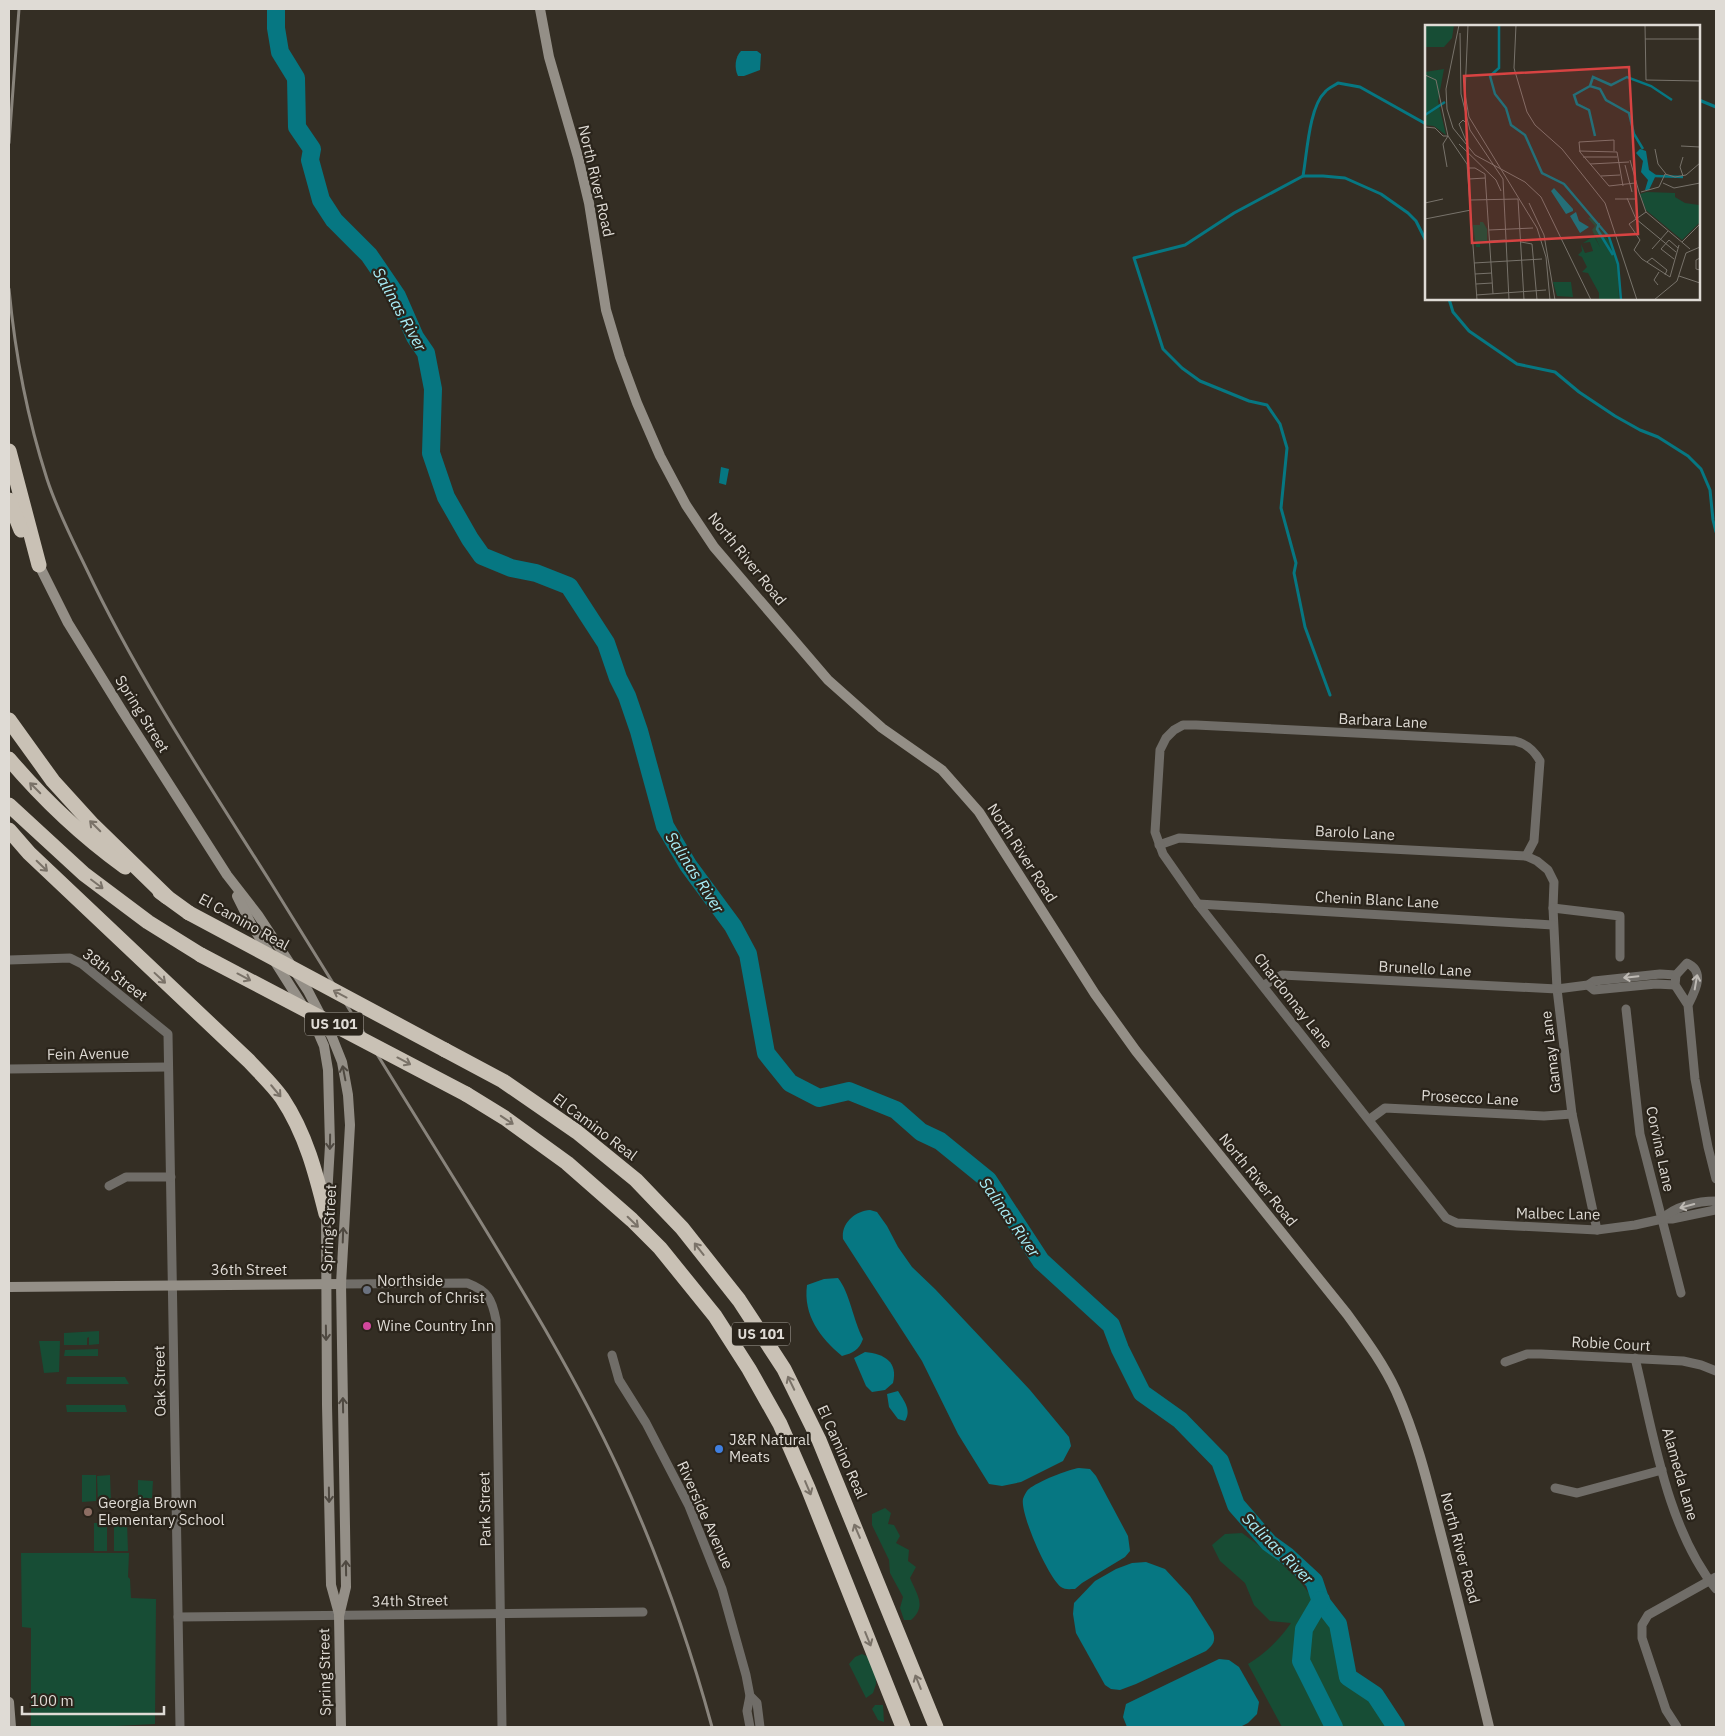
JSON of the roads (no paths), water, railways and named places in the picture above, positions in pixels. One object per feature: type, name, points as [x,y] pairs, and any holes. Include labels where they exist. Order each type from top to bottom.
[{"type":"highway","points":[[9,451],[39,565]]},
{"type":"highway","points":[[9,500],[22,534],[39,565]]},
{"type":"highway","points":[[9,720],[53,781],[86,818],[167,897]]},
{"type":"highway","name":"El Camino Real","points":[[9,760],[32,786],[80,831],[116,861],[190,913],[503,1081],[577,1132],[636,1180],[682,1228],[739,1300],[784,1369],[819,1440],[936,1727]]},
{"type":"highway","name":"US 101","points":[[9,805],[84,874],[148,922],[201,954],[466,1094],[511,1122],[567,1163],[660,1248],[715,1316],[749,1369],[780,1424],[808,1488],[904,1727]]},
{"type":"highway","points":[[9,830],[29,853],[71,894],[249,1061],[282,1097],[297,1123],[307,1147],[326,1214]]},
{"type":"main road","name":"North River Road","points":[[540,9],[549,57],[578,157],[589,203],[606,310],[637,404],[660,456],[686,505],[714,547],[828,680],[882,728],[942,770],[979,812],[1096,994],[1136,1051],[1372,1347],[1396,1390],[1421,1462],[1473,1658],[1489,1727]]},
{"type":"main road","name":"Spring Street","points":[[39,565],[68,623],[120,709],[227,875],[258,915],[308,991],[332,1037],[342,1062],[348,1095],[350,1125],[342,1284],[346,1587],[340,1616],[341,1727]]},
{"type":"main road","name":"Spring Street","points":[[227,875],[251,924],[315,1025],[324,1046],[328,1070],[330,1145],[326,1214],[326,1284],[331,1584],[340,1616]]},
{"type":"main road","name":"36th Street","points":[[9,1287],[342,1284]]},
{"type":"main road","points":[[9,1702],[11,1727]]},
{"type":"street","name":"Barbara Lane","points":[[1159,779],[1160,750],[1166,738],[1183,725],[1515,741],[1524,744],[1536,752],[1540,761],[1534,841],[1526,856]]},
{"type":"street","name":"Chardonnay Lane","points":[[1159,779],[1155,832],[1158,845],[1163,854],[1198,904],[1370,1119],[1446,1218],[1453,1222]]},
{"type":"street","name":"Barolo Lane","points":[[1158,845],[1179,838],[1526,856],[1537,861],[1548,870]]},
{"type":"street","name":"Gamay Lane","points":[[1548,870],[1554,882],[1553,924],[1557,989],[1572,1114],[1597,1230]]},
{"type":"street","name":"Chenin Blanc Lane","points":[[1198,904],[1553,924]]},
{"type":"street","points":[[1553,908],[1620,916],[1620,957]]},
{"type":"street","name":"38th Street","points":[[9,960],[70,958],[82,964],[168,1034]]},
{"type":"street","points":[[1688,1005],[1699,982],[1698,973],[1687,963],[1676,975],[1675,985],[1688,1005],[1695,1079],[1716,1179]]},
{"type":"street","name":"Brunello Lane","points":[[1264,985],[1282,975],[1557,989],[1588,985],[1594,981],[1660,974],[1676,975]]},
{"type":"street","name":"Brunello Lane","points":[[1588,985],[1594,990],[1656,984],[1675,985]]},
{"type":"street","name":"Corvina Lane","points":[[1626,1009],[1640,1134],[1681,1293]]},
{"type":"street","name":"Oak Street","points":[[168,1034],[180,1727]]},
{"type":"street","name":"Fein Avenue","points":[[9,1069],[168,1066]]},
{"type":"street","name":"Prosecco Lane","points":[[1370,1119],[1386,1108],[1544,1116],[1572,1114]]},
{"type":"street","points":[[109,1186],[126,1177],[171,1177]]},
{"type":"street","name":"Malbec Lane","points":[[1662,1218],[1670,1210],[1706,1201],[1716,1201]]},
{"type":"street","name":"Malbec Lane","points":[[1453,1222],[1597,1230],[1635,1225],[1662,1218],[1672,1219],[1715,1210],[1716,1208]]},
{"type":"street","name":"36th Street","points":[[342,1284],[455,1282],[478,1287],[486,1293]]},
{"type":"street","name":"Park Street","points":[[486,1293],[493,1307],[496,1320],[502,1727]]},
{"type":"street","name":"Robie Court","points":[[1505,1362],[1527,1354],[1635,1358],[1683,1361],[1716,1371]]},
{"type":"street","name":"Riverside Avenue","points":[[612,1355],[619,1380],[646,1423],[693,1515],[722,1589],[746,1675],[750,1696],[747,1710],[750,1727]]},
{"type":"street","name":"Alameda Lane","points":[[1635,1358],[1662,1470],[1680,1527],[1713,1579],[1716,1589]]},
{"type":"street","points":[[1555,1488],[1577,1493],[1662,1470]]},
{"type":"street","points":[[1677,1727],[1666,1710],[1654,1676],[1642,1638],[1642,1625],[1648,1615],[1713,1579]]},
{"type":"street","name":"34th Street","points":[[178,1617],[643,1612]]},
{"type":"street","name":"Riverside Avenue","points":[[750,1696],[757,1703],[760,1727]]},
{"type":"water","points":[[741,51],[757,51],[761,54],[760,70],[744,76],[738,76],[736,63],[737,56]]},
{"type":"water","points":[[721,467],[729,469],[726,485],[719,483]]},
{"type":"water","points":[[870,1210],[877,1212],[912,1267],[1030,1390],[1069,1437],[1071,1446],[1063,1461],[1021,1482],[1002,1486],[989,1484],[958,1434],[922,1361],[843,1239],[844,1228],[850,1219],[854,1215]]},
{"type":"water","points":[[838,1278],[846,1291],[863,1339],[860,1346],[849,1354],[842,1356],[820,1334],[811,1316],[806,1296],[807,1285],[824,1279]]},
{"type":"water","points":[[865,1352],[884,1357],[892,1364],[894,1370],[893,1383],[885,1390],[872,1392],[866,1386],[854,1358]]},
{"type":"water","points":[[898,1391],[905,1402],[908,1413],[905,1421],[898,1419],[889,1407],[887,1394]]},
{"type":"water","points":[[1079,1468],[1090,1469],[1096,1476],[1128,1536],[1130,1551],[1125,1557],[1075,1589],[1066,1589],[1061,1587],[1056,1581],[1042,1559],[1030,1531],[1023,1507],[1023,1499],[1028,1490],[1039,1483],[1061,1473]]},
{"type":"water","points":[[1146,1562],[1165,1569],[1190,1596],[1213,1632],[1214,1640],[1206,1651],[1136,1684],[1120,1690],[1111,1689],[1105,1685],[1076,1633],[1073,1614],[1074,1603],[1095,1581],[1116,1569],[1132,1563]]},
{"type":"water","points":[[1219,1659],[1229,1660],[1239,1667],[1259,1702],[1257,1714],[1248,1723],[1240,1727],[1127,1727],[1123,1717],[1126,1704]]},
{"type":"waterway","name":"Salinas River","points":[[276,9],[276,28],[280,52],[296,78],[297,127],[312,149],[310,160],[321,200],[334,220],[369,255],[397,296],[415,337],[426,353],[433,389],[431,453],[446,497],[482,556],[511,568],[536,573],[569,586],[606,643],[639,731],[665,826],[688,865],[733,926],[748,954],[766,1053],[790,1083],[819,1098],[849,1091],[896,1110],[921,1132],[940,1141],[988,1180],[1041,1261],[1111,1325],[1120,1349],[1142,1393],[1180,1420],[1220,1461],[1236,1505],[1269,1543],[1287,1556],[1314,1581],[1321,1602],[1338,1624],[1348,1677],[1375,1695],[1396,1727]]},
{"type":"waterway","points":[[1303,176],[1315,108],[1326,91],[1338,83],[1360,87],[1425,123]]},
{"type":"waterway","points":[[1700,100],[1716,107]]},
{"type":"waterway","points":[[1330,695],[1305,627],[1294,573],[1296,563],[1281,508],[1287,448],[1280,424],[1267,405],[1249,401],[1200,381],[1182,368],[1163,349],[1134,258],[1185,245],[1234,213],[1303,176],[1345,178],[1381,194],[1416,221],[1425,239]]},
{"type":"waterway","points":[[1449,300],[1453,312],[1469,331],[1517,364],[1555,372],[1579,392],[1615,416],[1640,430],[1658,437],[1688,456],[1701,469],[1710,490],[1716,532]]},
{"type":"waterway","name":"Salinas River","points":[[1321,1600],[1304,1629],[1301,1661],[1334,1727]]},
{"type":"railway","points":[[9,143],[19,9]]},
{"type":"railway","points":[[9,289],[23,385],[40,456],[55,502],[106,609],[150,689],[484,1227],[545,1329],[583,1398],[618,1468],[659,1564],[693,1661],[712,1727]]},
{"type":"place","name":"Northside Church of Christ","points":[[367,1290]]},
{"type":"place","name":"Wine Country Inn","points":[[367,1326]]},
{"type":"place","name":"J&R Natural Meats","points":[[719,1449]]},
{"type":"place","name":"Georgia Brown Elementary School","points":[[88,1512]]}]
